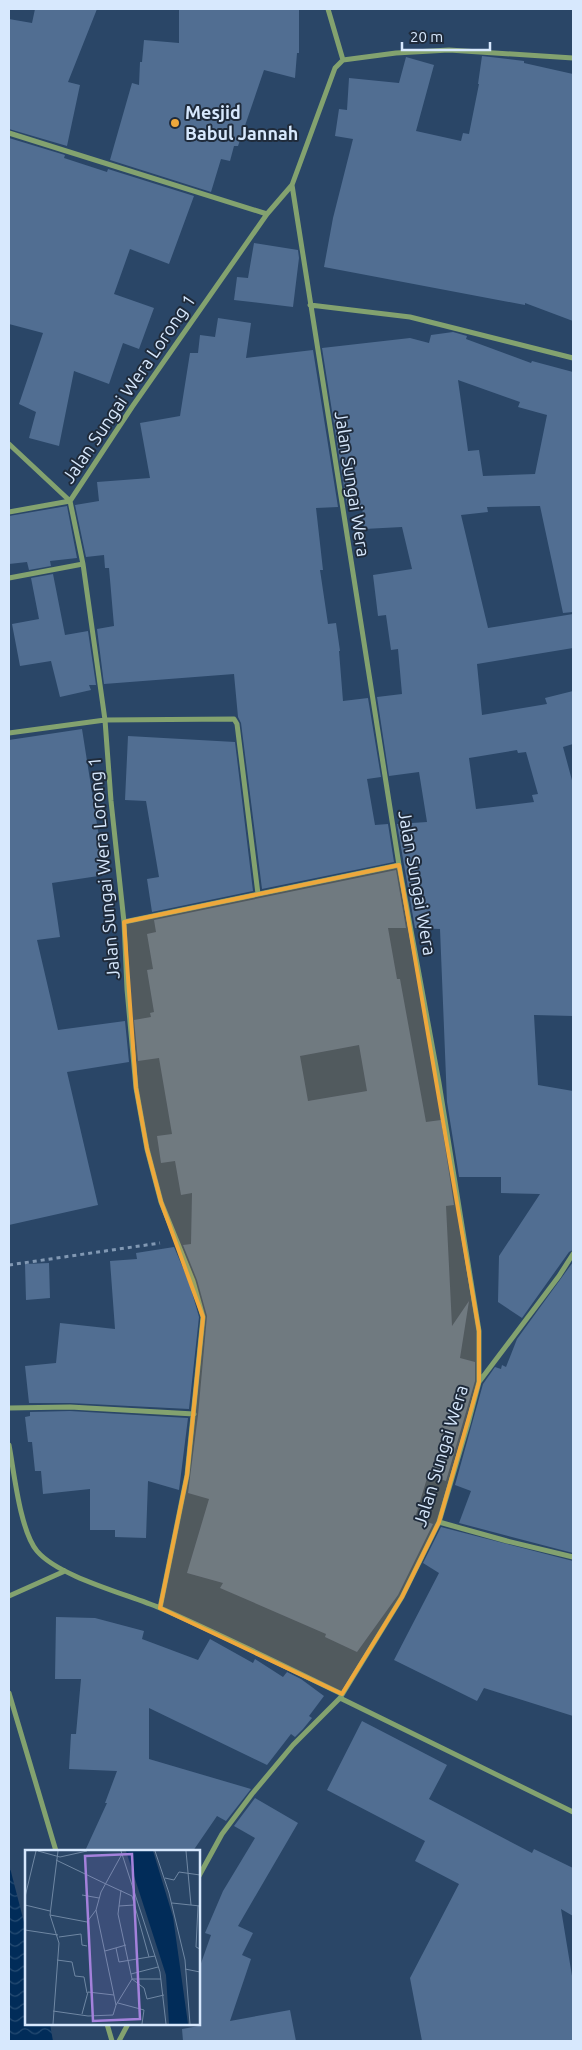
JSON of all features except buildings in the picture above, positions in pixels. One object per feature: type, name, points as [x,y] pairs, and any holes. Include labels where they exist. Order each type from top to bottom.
[{"type":"street","points":[[328,9],[343,60],[396,53],[449,50],[573,58]]},
{"type":"street","name":"Jalan Sungai Wera","points":[[200,1874],[222,1834],[252,1794],[293,1746],[341,1696],[402,1597],[439,1522],[479,1382],[479,1332],[437,1074],[399,865],[292,185],[335,68],[343,60]]},
{"type":"street","points":[[9,133],[267,214]]},
{"type":"street","name":"Jalan Sungai Wera Lorong 1","points":[[160,1608],[187,1475],[203,1316],[193,1281],[176,1241],[156,1184],[147,1149],[136,1088],[127,989],[124,922],[111,801],[105,720],[83,564],[70,501],[132,408],[267,214],[292,185]]},
{"type":"street","points":[[310,305],[410,317],[573,358]]},
{"type":"street","points":[[9,444],[70,501]]},
{"type":"street","points":[[9,512],[70,501]]},
{"type":"street","points":[[9,578],[83,564]]},
{"type":"street","points":[[9,733],[105,720],[234,719],[237,724],[258,894]]},
{"type":"street","points":[[124,922],[399,865]]},
{"type":"street","points":[[479,1382],[559,1276],[573,1254]]},
{"type":"street","points":[[9,1408],[70,1407],[194,1414]]},
{"type":"street","points":[[9,1445],[24,1523],[35,1549],[42,1556],[65,1571],[160,1608],[573,1812]]},
{"type":"street","points":[[439,1522],[573,1557]]},
{"type":"street","points":[[9,1596],[65,1571]]},
{"type":"street","points":[[9,1693],[56,1850]]},
{"type":"street","points":[[107,2025],[112,2041]]},
{"type":"street","points":[[119,2041],[127,2025]]},
{"type":"path","points":[[9,1265],[176,1241]]},
{"type":"highlighted area","points":[[399,865],[479,1331],[479,1382],[439,1522],[402,1597],[342,1694],[160,1608],[187,1475],[203,1317],[161,1202],[147,1149],[136,1088],[124,922]]},
{"type":"water","points":[[9,1864],[25,1926],[25,2025],[50,2025],[53,2041],[9,2041]]},
{"type":"place","name":"Mesjid Babul Jannah","points":[[175,123]]}]
